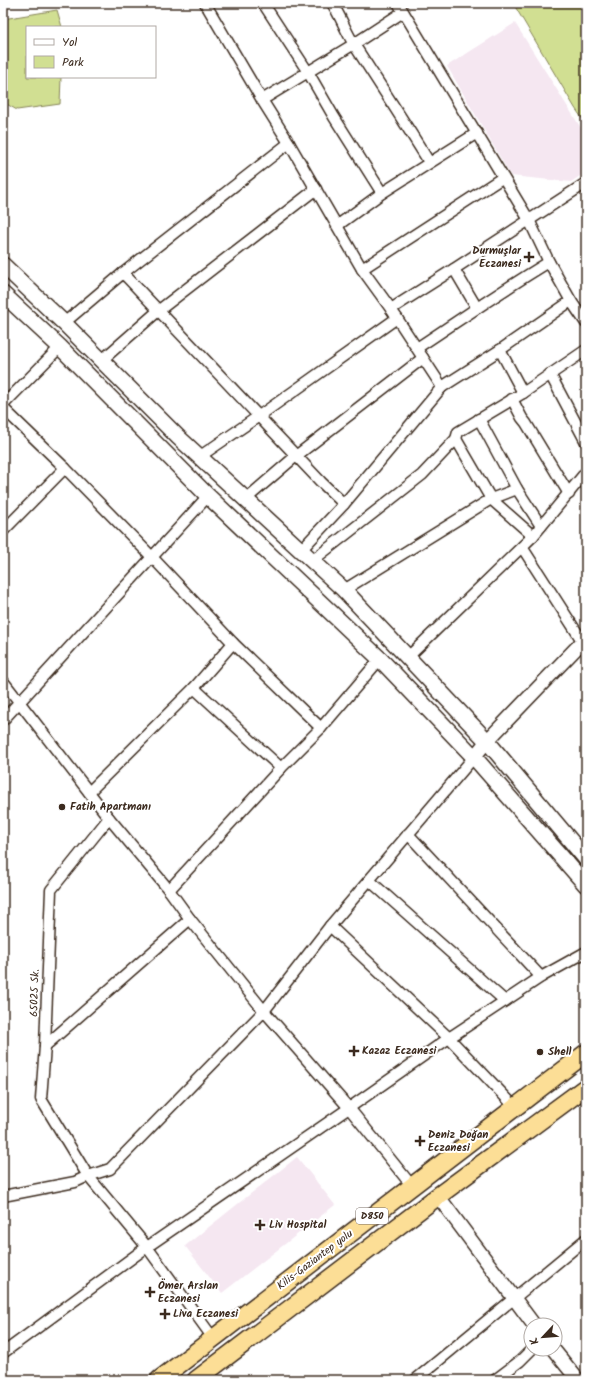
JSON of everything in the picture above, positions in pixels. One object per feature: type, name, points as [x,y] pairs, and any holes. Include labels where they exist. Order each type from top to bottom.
[{"type":"highway","name":"Kilis-Gaziantep yolu","points":[[159,1380],[586,1053]]},
{"type":"highway","name":"D850","points":[[206,1377],[438,1196],[586,1086]]},
{"type":"main road","points":[[3,265],[64,323],[199,457],[344,590],[487,741],[586,859]]},
{"type":"main road","points":[[3,294],[60,346],[208,496],[380,659],[474,757],[586,885]]},
{"type":"street","points":[[206,3],[362,269],[391,309],[442,387]]},
{"type":"street","points":[[262,3],[308,72],[334,117],[382,193]]},
{"type":"street","points":[[332,3],[339,12],[354,44],[429,162]]},
{"type":"street","points":[[398,3],[477,133],[502,178],[529,220],[549,262],[571,301],[586,323]]},
{"type":"street","points":[[262,100],[404,12]]},
{"type":"street","points":[[338,226],[382,193],[477,133]]},
{"type":"street","points":[[64,323],[123,273],[289,143]]},
{"type":"street","points":[[362,269],[502,178]]},
{"type":"street","points":[[391,309],[454,270],[586,183]]},
{"type":"street","points":[[100,360],[158,311],[316,189]]},
{"type":"street","points":[[417,348],[514,283],[549,262]]},
{"type":"street","points":[[454,270],[477,308]]},
{"type":"street","points":[[123,273],[296,456],[344,504]]},
{"type":"street","points":[[301,550],[344,504],[442,387],[500,350],[571,301]]},
{"type":"street","points":[[199,457],[397,318]]},
{"type":"street","points":[[3,405],[60,346]]},
{"type":"street","points":[[500,350],[523,393]]},
{"type":"street","points":[[312,561],[422,475],[456,439],[458,432],[523,393],[586,350]]},
{"type":"street","points":[[246,499],[296,456],[423,358]]},
{"type":"street","points":[[550,374],[586,442]]},
{"type":"street","points":[[512,399],[522,418],[569,494]]},
{"type":"street","points":[[3,408],[65,468],[233,643],[321,728]]},
{"type":"street","points":[[479,419],[517,489],[541,526]]},
{"type":"street","points":[[456,439],[491,499],[533,536]]},
{"type":"street","points":[[3,532],[65,468]]},
{"type":"street","points":[[408,657],[533,536],[586,472]]},
{"type":"street","points":[[344,590],[491,499],[517,489]]},
{"type":"street","points":[[3,720],[208,496]]},
{"type":"street","points":[[3,1196],[75,1182],[110,1169],[264,1011],[330,926],[487,741],[584,640],[522,546]]},
{"type":"street","points":[[89,792],[194,688],[233,643]]},
{"type":"street","points":[[169,890],[281,768],[321,728],[380,659]]},
{"type":"street","points":[[3,681],[20,701],[109,818],[169,890],[190,919],[264,1011],[349,1108],[412,1186]]},
{"type":"street","points":[[194,688],[281,768]]},
{"type":"street","name":"65025 Sk.","points":[[109,818],[50,890],[45,1046],[41,1099],[88,1176],[147,1246],[213,1338]]},
{"type":"street","points":[[408,834],[541,977]]},
{"type":"street","points":[[369,880],[505,1001]]},
{"type":"street","points":[[45,1046],[190,919]]},
{"type":"street","points":[[330,926],[449,1038],[515,1108]]},
{"type":"street","points":[[3,1353],[147,1246],[449,1038],[541,977],[586,952]]},
{"type":"street","points":[[438,1196],[528,1317]]},
{"type":"street","points":[[415,1380],[586,1239]]},
{"type":"street","points":[[495,1380],[523,1357]]},
{"type":"street","points":[[559,1357],[578,1380]]},
{"type":"shaded area","points":[[515,23],[586,136],[586,172],[571,182],[511,176],[447,66]]},
{"type":"shaded area","name":"Liv Hospital","points":[[297,1157],[335,1205],[222,1293],[185,1246]]},
{"type":"green space","points":[[513,3],[586,3],[586,124],[575,108]]},
{"type":"green space","points":[[57,10],[62,26],[26,26],[26,78],[61,78],[60,104],[17,110],[3,102],[3,19]]},
{"type":"place","name":"Durmuşlar Eczanesi","points":[[529,257]]},
{"type":"place","name":"Fatih Apartmanı","points":[[62,807]]},
{"type":"place","name":"Kazaz Eczanesi","points":[[354,1051]]},
{"type":"place","name":"Shell","points":[[540,1052]]},
{"type":"place","name":"Deniz Doğan Eczanesi","points":[[420,1141]]},
{"type":"place","name":"Liv Hospital","points":[[260,1225]]},
{"type":"place","name":"Ömer Arslan Eczanesi","points":[[150,1292]]},
{"type":"place","name":"Liva Eczanesi","points":[[165,1314]]}]
